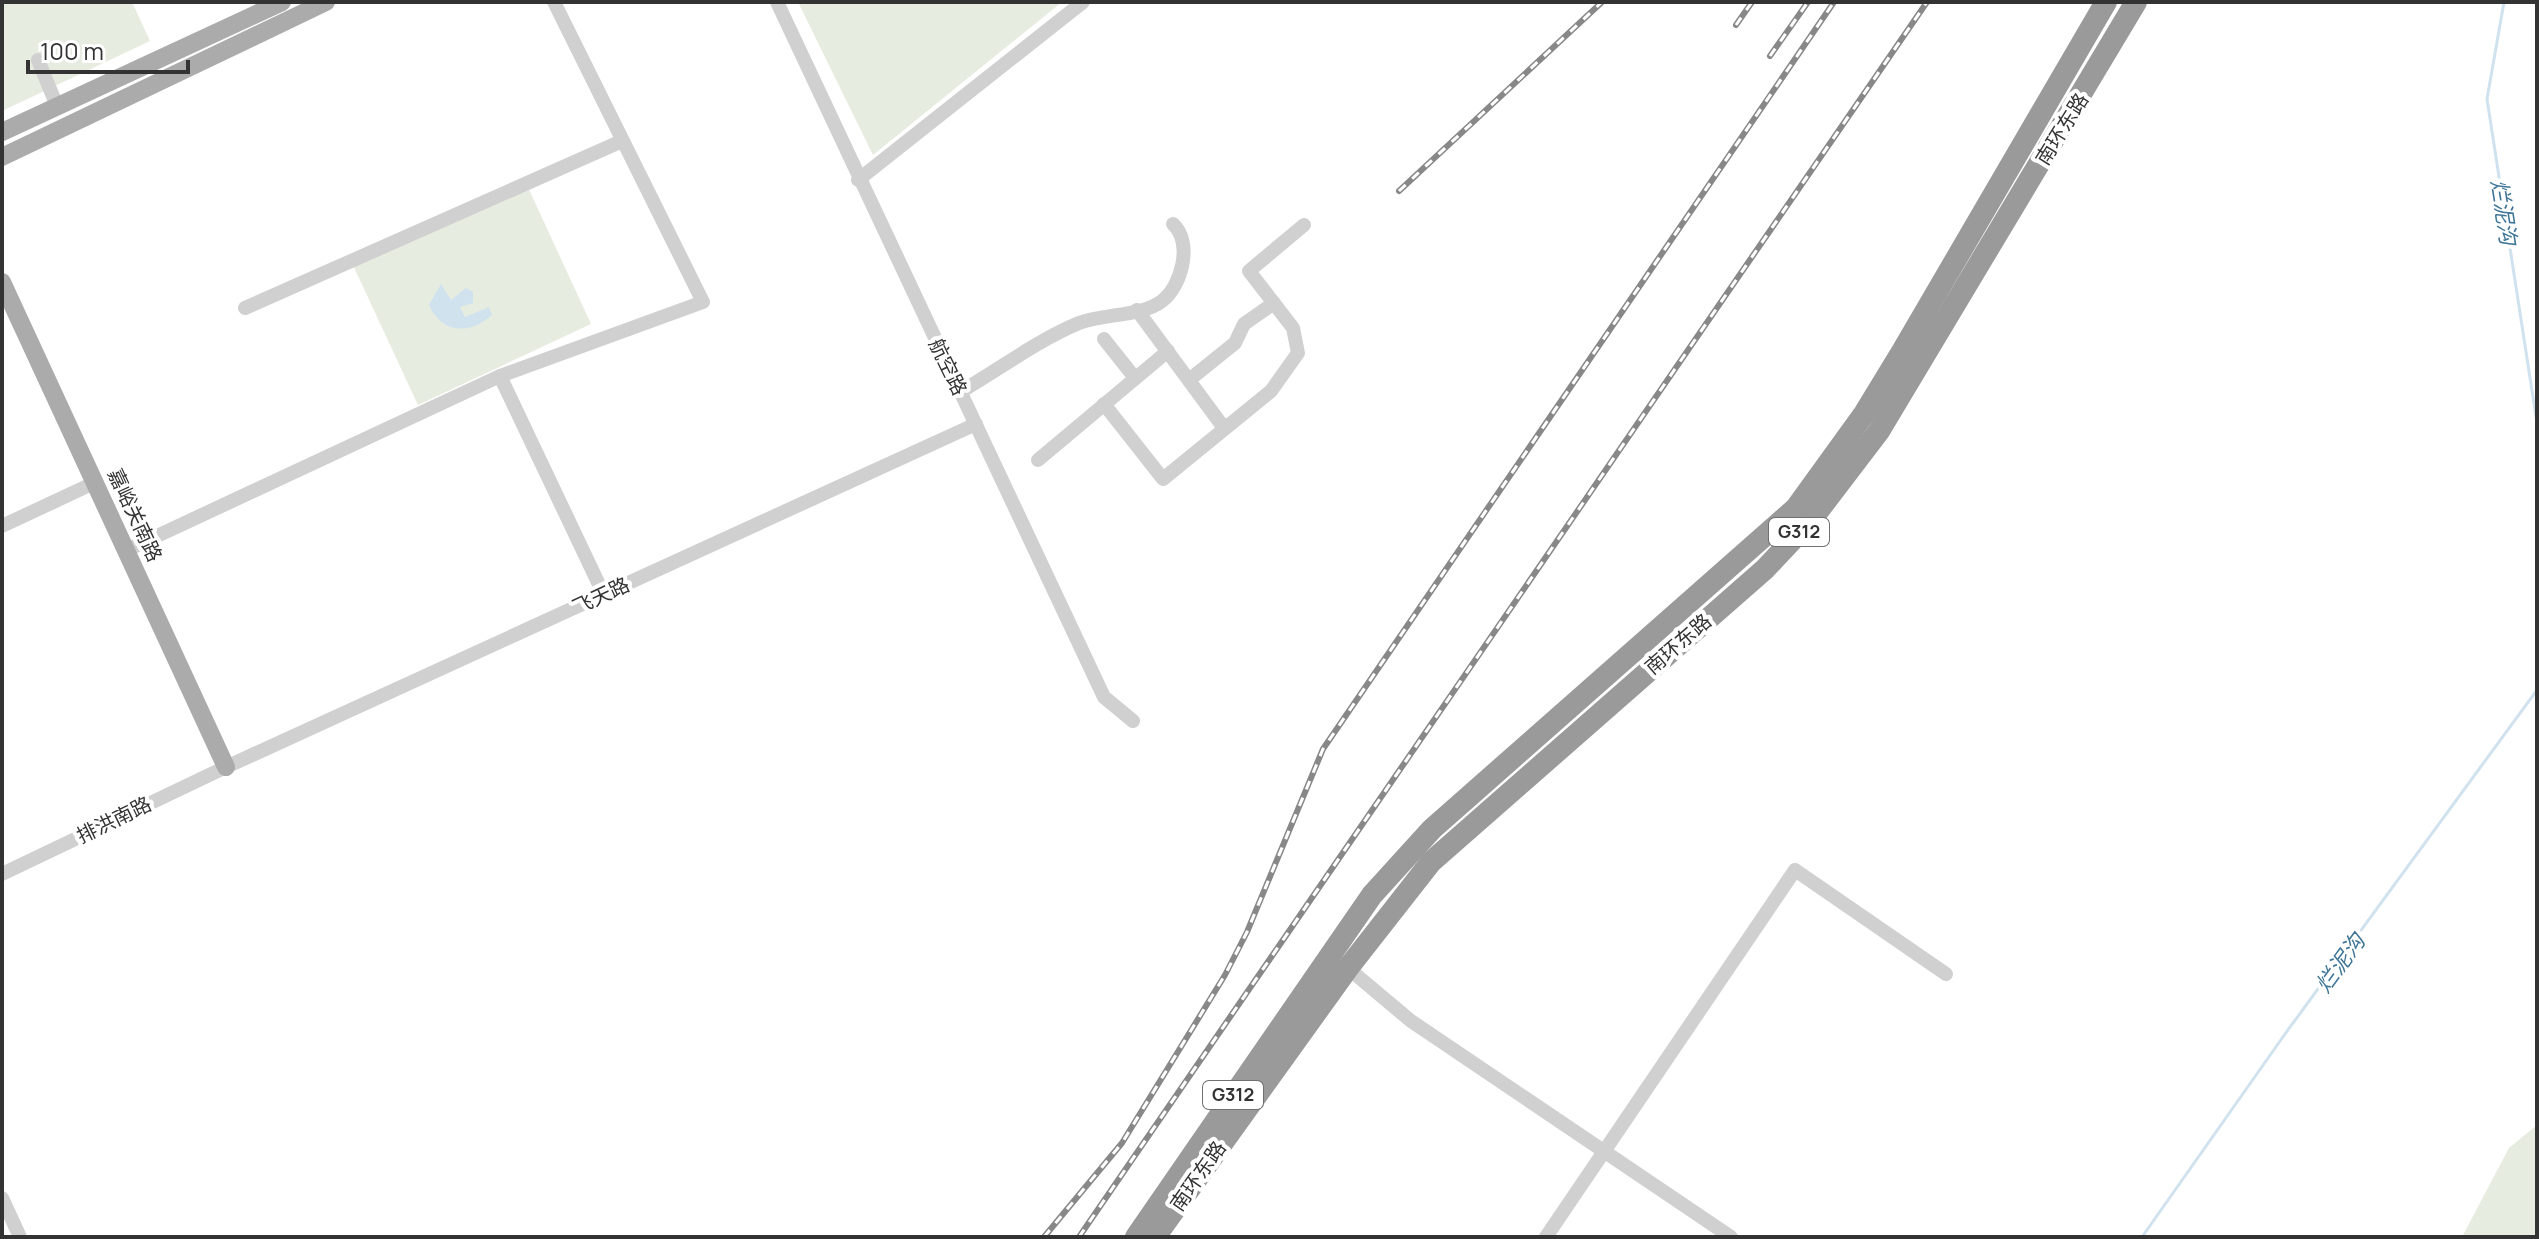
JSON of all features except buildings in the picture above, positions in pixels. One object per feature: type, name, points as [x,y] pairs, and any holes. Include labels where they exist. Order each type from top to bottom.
[{"type":"highway","name":"南环东路","points":[[1155,1237],[1339,960],[1372,895],[1432,829],[1796,508],[1864,414],[2106,2]]},
{"type":"highway","name":"南环东路","points":[[1136,1237],[1339,960],[1431,862],[1765,569],[1812,519],[1879,431],[2136,2]]},
{"type":"highway","points":[[2065,74],[2088,86]]},
{"type":"main road","points":[[2,132],[282,2]]},
{"type":"main road","points":[[2,157],[326,2]]},
{"type":"main road","name":"嘉峪关南路","points":[[2,282],[226,767]]},
{"type":"street","points":[[127,550],[500,376],[583,344],[633,331],[703,302],[554,2]]},
{"type":"street","name":"航空路","points":[[777,2],[858,180],[1104,697],[1133,721]]},
{"type":"street","points":[[858,180],[1083,2]]},
{"type":"street","points":[[38,60],[57,106]]},
{"type":"street","points":[[245,308],[622,141]]},
{"type":"street","points":[[960,392],[1077,324],[1160,303],[1178,281],[1183,240],[1173,224]]},
{"type":"street","points":[[1104,404],[1163,479],[1271,391],[1298,353],[1293,328],[1249,271],[1304,225]]},
{"type":"street","points":[[1189,380],[1235,343],[1244,324],[1274,303]]},
{"type":"street","points":[[1137,310],[1224,428]]},
{"type":"street","points":[[1104,339],[1135,378]]},
{"type":"street","points":[[1038,460],[1168,351]]},
{"type":"street","points":[[500,376],[604,595]]},
{"type":"street","name":"飞天路","points":[[226,767],[976,424]]},
{"type":"street","points":[[2,526],[96,482]]},
{"type":"street","name":"排洪南路","points":[[2,874],[226,767]]},
{"type":"street","points":[[1546,1237],[1795,870],[1946,974]]},
{"type":"street","points":[[1339,960],[1411,1021],[1731,1237]]},
{"type":"street","points":[[2,1198],[20,1237]]},
{"type":"shaded area","points":[[2,2],[132,2],[150,41],[2,111]]},
{"type":"shaded area","points":[[798,2],[1062,2],[873,155]]},
{"type":"shaded area","points":[[526,183],[591,324],[418,405],[352,263]]},
{"type":"shaded area","points":[[2537,1125],[2537,1237],[2462,1237],[2509,1148]]},
{"type":"water","points":[[441,284],[451,300],[466,288],[473,292],[473,303],[460,307],[465,317],[489,307],[492,315],[483,322],[465,328],[441,322],[429,305]]},
{"type":"waterway","name":"烂泥沟","points":[[2504,2],[2487,99],[2537,423]]},
{"type":"waterway","name":"烂泥沟","points":[[2142,1237],[2285,1034],[2537,690]]},
{"type":"railway","points":[[1399,191],[1602,2]]},
{"type":"railway","points":[[1736,25],[1752,2]]},
{"type":"railway","points":[[1770,56],[1808,2]]},
{"type":"railway","points":[[1044,1237],[1122,1143],[1225,975],[1247,932],[1323,749],[1834,2]]},
{"type":"railway","points":[[1079,1237],[1927,2]]}]
